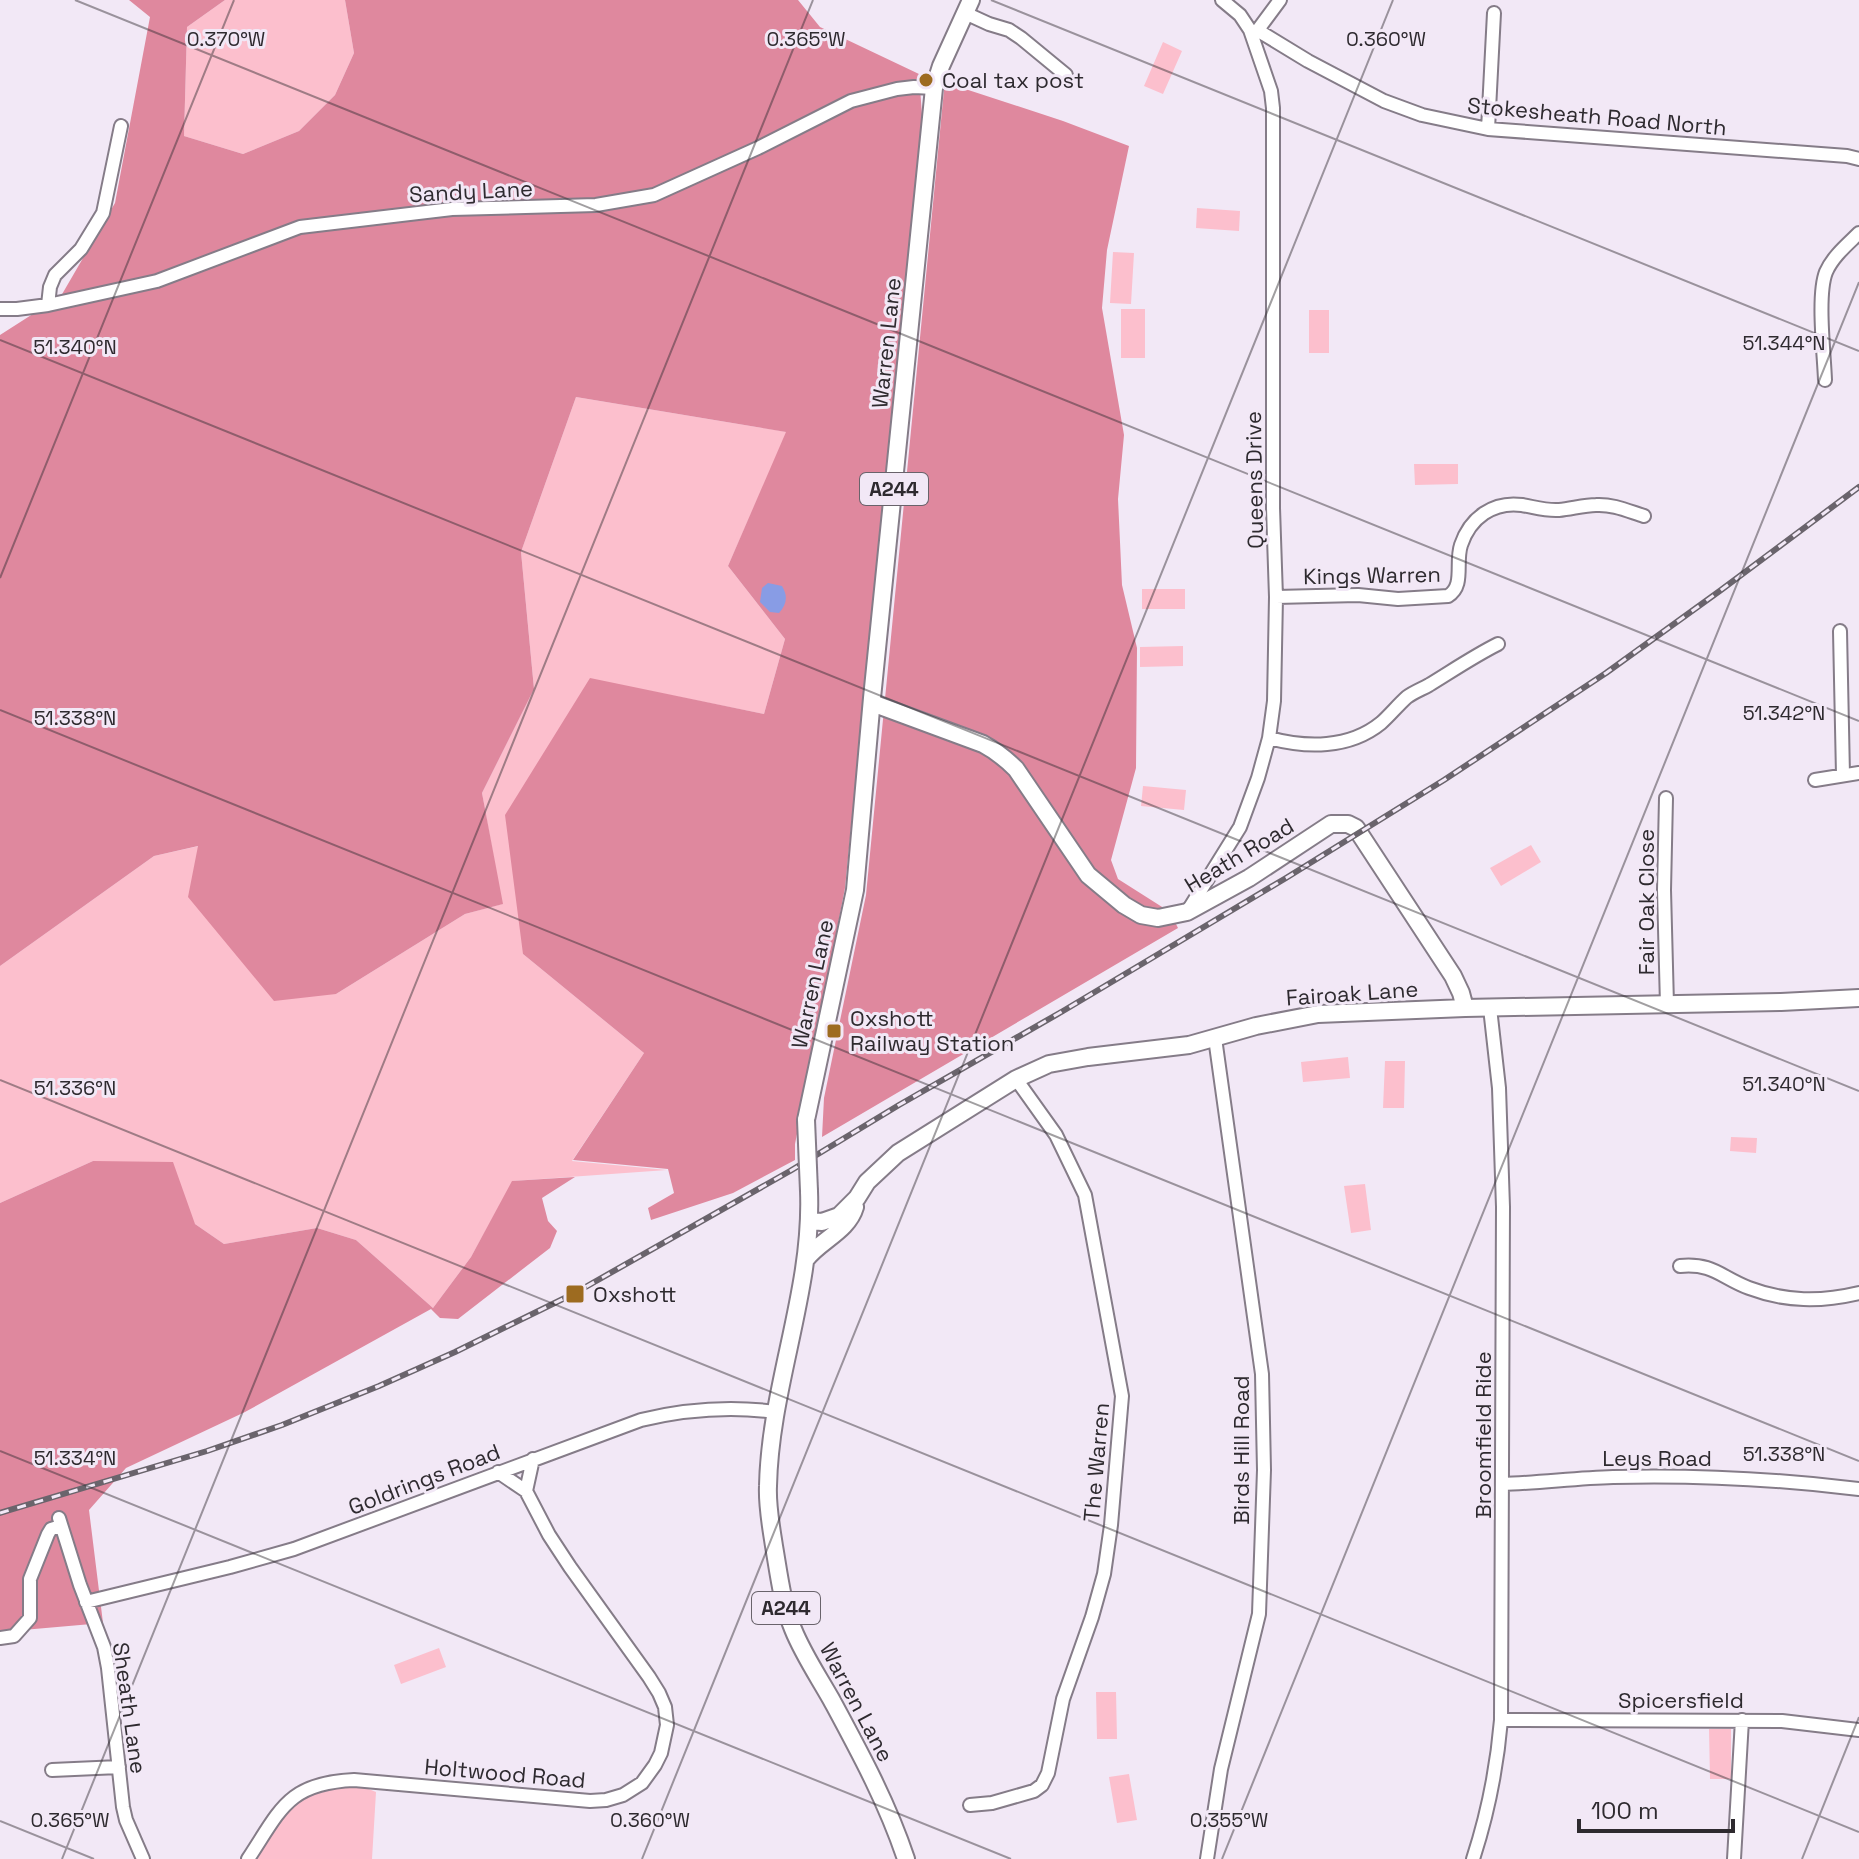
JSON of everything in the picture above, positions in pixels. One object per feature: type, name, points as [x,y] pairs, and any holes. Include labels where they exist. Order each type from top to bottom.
[{"type":"main road","name":"A244","points":[[934,88],[968,7]]},
{"type":"main road","name":"Warren Lane","points":[[906,1859],[875,1781],[794,1633],[783,1596],[769,1515],[768,1487],[776,1412],[806,1259],[810,1221],[806,1120],[855,890],[934,88]]},
{"type":"main road","name":"Heath Road","points":[[872,703],[995,750],[1016,769],[1088,875],[1141,915],[1158,918],[1187,912],[1249,878],[1331,824],[1348,824],[1356,828],[1453,976],[1465,1008]]},
{"type":"main road","name":"Fairoak Lane","points":[[810,1221],[830,1221],[839,1216],[857,1198],[867,1182],[898,1153],[1016,1079],[1049,1064],[1189,1045],[1289,1018],[1318,1014],[1859,998]]},
{"type":"main road","points":[[806,1259],[848,1222],[857,1198]]},
{"type":"street","name":"Stokesheath Road North","points":[[1222,0],[1254,30],[1384,101],[1422,115],[1488,129],[1859,159]]},
{"type":"street","points":[[1254,30],[1280,0]]},
{"type":"street","points":[[968,7],[989,24],[1009,30],[1021,38],[1066,75]]},
{"type":"street","points":[[1488,129],[1494,13]]},
{"type":"street","name":"Queens Drive","points":[[1187,912],[1240,827],[1269,738],[1274,701],[1273,108],[1254,30]]},
{"type":"street","name":"Sandy Lane","points":[[0,309],[48,305],[157,281],[300,227],[452,209],[596,205],[654,195],[851,101],[897,89],[934,88]]},
{"type":"street","points":[[48,305],[55,275],[81,249],[103,213],[121,126]]},
{"type":"street","points":[[1825,380],[1822,290],[1826,272],[1833,260],[1859,233]]},
{"type":"street","name":"Kings Warren","points":[[1276,597],[1358,595],[1398,599],[1448,596],[1458,585],[1457,560],[1468,529],[1478,516],[1506,504],[1559,510],[1613,506],[1644,516]]},
{"type":"street","points":[[1840,631],[1843,775]]},
{"type":"street","points":[[1269,738],[1302,746],[1330,744],[1354,737],[1379,725],[1409,695],[1498,644]]},
{"type":"street","points":[[1815,780],[1859,773]]},
{"type":"street","name":"Fair Oak Close","points":[[1666,798],[1664,890],[1667,1005]]},
{"type":"street","name":"Broomfield Ride","points":[[1473,1859],[1491,1794],[1501,1720],[1503,1207],[1499,1088],[1490,1008]]},
{"type":"street","name":"Birds Hill Road","points":[[1207,1859],[1221,1769],[1259,1614],[1264,1470],[1262,1374],[1215,1038]]},
{"type":"street","name":"The Warren","points":[[970,1805],[992,1803],[1034,1791],[1042,1785],[1048,1773],[1063,1699],[1104,1574],[1122,1396],[1085,1195],[1056,1135],[1016,1079]]},
{"type":"street","points":[[1680,1266],[1703,1265],[1747,1287],[1788,1299],[1835,1299],[1859,1293]]},
{"type":"street","name":"Goldrings Road","points":[[86,1602],[294,1549],[641,1420],[708,1408],[776,1412]]},
{"type":"street","points":[[526,1491],[533,1459]]},
{"type":"street","name":"Holtwood Road","points":[[248,1859],[289,1801],[304,1791],[338,1781],[590,1801],[623,1795],[642,1783],[655,1765],[667,1725],[665,1707],[659,1693],[563,1556],[526,1491],[498,1472]]},
{"type":"street","name":"Leys Road","points":[[1502,1484],[1611,1477],[1688,1477],[1769,1480],[1859,1489]]},
{"type":"street","name":"Sheath Lane","points":[[0,1638],[14,1636],[30,1618],[30,1579],[48,1534],[60,1522],[104,1647],[126,1820],[143,1859]]},
{"type":"street","name":"Spicersfield","points":[[1501,1720],[1782,1721],[1859,1730]]},
{"type":"street","points":[[1734,1859],[1742,1720]]},
{"type":"street","points":[[52,1770],[119,1767]]},
{"type":"shaded area","points":[[129,0],[225,0],[187,27],[184,136],[243,154],[299,131],[335,95],[354,53],[345,0],[798,0],[820,27],[919,74],[922,115],[845,888],[795,1144],[795,1160],[733,1193],[651,1220],[648,1208],[674,1193],[668,1169],[573,1160],[644,1053],[523,954],[505,815],[590,678],[764,714],[785,639],[728,566],[786,432],[576,397],[521,552],[534,689],[482,793],[503,904],[465,914],[336,994],[274,1001],[188,897],[198,846],[154,856],[0,966],[0,335],[61,296],[115,203],[150,17]]},
{"type":"shaded area","points":[[225,0],[345,0],[354,53],[335,95],[299,131],[243,154],[184,136],[187,27]]},
{"type":"shaded area","points":[[1163,42],[1182,51],[1163,94],[1144,86]]},
{"type":"shaded area","points":[[953,85],[1129,146],[1107,250],[1102,308],[1124,435],[1118,499],[1122,585],[1137,648],[1136,768],[1111,860],[1118,879],[1170,912],[1178,928],[822,1137],[824,1098],[866,895],[944,90]]},
{"type":"shaded area","points":[[1197,208],[1240,211],[1239,231],[1196,228]]},
{"type":"shaded area","points":[[1113,252],[1134,253],[1131,304],[1110,303]]},
{"type":"shaded area","points":[[1121,309],[1145,309],[1145,358],[1121,358]]},
{"type":"shaded area","points":[[1309,310],[1329,310],[1329,353],[1309,353]]},
{"type":"shaded area","points":[[576,397],[787,432],[728,566],[785,639],[764,714],[590,679],[523,954],[644,1053],[572,1161],[667,1170],[513,1181],[471,1257],[433,1308],[356,1240],[317,1228],[224,1244],[93,1161],[0,1203],[0,966],[154,856],[199,846],[336,994],[465,914],[502,904],[482,793],[534,689],[521,552]]},
{"type":"shaded area","points":[[1414,464],[1458,464],[1458,484],[1415,485]]},
{"type":"shaded area","points":[[1142,589],[1185,589],[1185,609],[1142,609]]},
{"type":"shaded area","points":[[1183,646],[1183,666],[1140,667],[1140,647]]},
{"type":"shaded area","points":[[1143,786],[1186,790],[1184,810],[1141,806]]},
{"type":"shaded area","points":[[1531,845],[1541,862],[1501,886],[1490,868]]},
{"type":"shaded area","points":[[1348,1057],[1350,1078],[1303,1082],[1301,1062]]},
{"type":"shaded area","points":[[1385,1061],[1405,1061],[1404,1108],[1383,1108]]},
{"type":"shaded area","points":[[1731,1137],[1757,1138],[1756,1153],[1730,1151]]},
{"type":"shaded area","points":[[93,1161],[173,1162],[195,1224],[224,1244],[317,1228],[356,1240],[433,1308],[471,1257],[512,1181],[575,1177],[542,1198],[548,1221],[557,1231],[550,1248],[458,1319],[440,1318],[431,1309],[245,1412],[126,1468],[89,1510],[103,1623],[0,1632],[0,1203]]},
{"type":"shaded area","points":[[1365,1184],[1371,1230],[1351,1233],[1344,1186]]},
{"type":"shaded area","points":[[439,1648],[446,1667],[401,1684],[394,1665]]},
{"type":"shaded area","points":[[1096,1692],[1116,1692],[1117,1739],[1097,1739]]},
{"type":"shaded area","points":[[1709,1729],[1731,1729],[1731,1779],[1710,1779]]},
{"type":"shaded area","points":[[1129,1774],[1137,1820],[1117,1823],[1109,1777]]},
{"type":"shaded area","points":[[366,1788],[376,1792],[372,1859],[257,1859],[278,1825],[302,1800],[332,1789]]},
{"type":"water","points":[[768,583],[782,586],[784,590],[786,600],[779,613],[770,612],[760,602],[762,588]]},
{"type":"railway","points":[[0,1513],[207,1451],[282,1425],[455,1352],[575,1293],[1063,1011],[1444,780],[1606,673],[1859,487]]},
{"type":"place","name":"Coal tax post","points":[[926,80]]},
{"type":"place","name":"Oxshott Railway Station","points":[[834,1031]]},
{"type":"place","name":"Oxshott","points":[[575,1294]]}]
